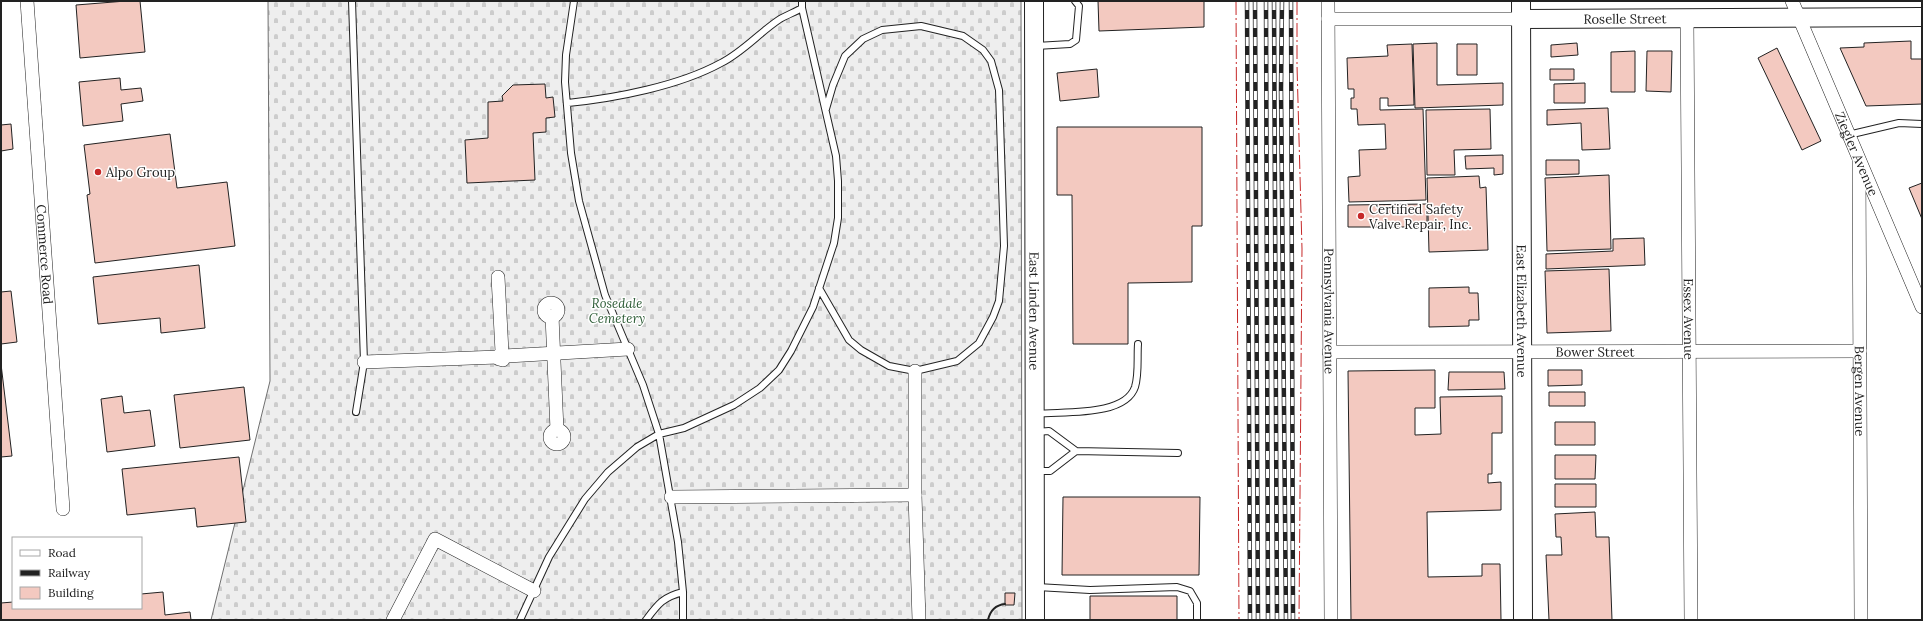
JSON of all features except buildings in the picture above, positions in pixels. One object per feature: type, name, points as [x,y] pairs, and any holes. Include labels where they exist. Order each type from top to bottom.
[{"type":"street","name":"Commerce Road","points":[[27,1],[63,509]]},
{"type":"street","name":"East Linden Avenue","points":[[1034,1],[1035,620]]},
{"type":"street","name":"Pennsylvania Avenue","points":[[1328,1],[1331,620]]},
{"type":"street","name":"East Elizabeth Avenue","points":[[1520,1],[1523,620]]},
{"type":"street","name":"Ziegler Avenue","points":[[1792,1],[1922,307]]},
{"type":"street","name":"Roselle Street","points":[[1328,19],[1922,17]]},
{"type":"street","name":"Essex Avenue","points":[[1687,18],[1691,620]]},
{"type":"street","name":"Bergen Avenue","points":[[1859,161],[1861,620]]},
{"type":"street","points":[[498,277],[502,355]]},
{"type":"street","points":[[552,316],[557,430]]},
{"type":"street","points":[[364,362],[553,354],[628,349]]},
{"type":"street","name":"Bower Street","points":[[1330,352],[1860,351]]},
{"type":"street","points":[[915,371],[915,495],[919,620]]},
{"type":"street","points":[[671,497],[915,495]]},
{"type":"street","points":[[393,620],[434,539],[534,591]]},
{"type":"lane","points":[[352,1],[364,362],[356,412]]},
{"type":"lane","points":[[574,1],[566,55],[565,82],[568,103],[571,153],[579,201],[605,295],[643,385],[659,434],[671,497],[683,592],[683,620]]},
{"type":"lane","points":[[520,620],[549,557],[585,499],[608,472],[637,446],[659,434],[684,428],[711,417],[734,405],[760,388],[779,370],[791,351],[813,307],[834,243],[838,218],[838,181],[836,156],[802,8],[802,1]]},
{"type":"lane","points":[[1034,46],[1070,44],[1076,40],[1079,6],[1075,1]]},
{"type":"lane","points":[[568,103],[595,100],[647,90],[722,63],[780,19],[802,8]]},
{"type":"lane","points":[[819,288],[849,340],[861,350],[889,366],[915,371],[957,360],[979,343],[993,317],[998,301],[1004,246],[999,90],[991,60],[983,50],[963,36],[921,26],[882,30],[863,40],[845,56],[833,85],[826,110]]},
{"type":"lane","points":[[1848,135],[1899,123],[1922,124]]},
{"type":"lane","points":[[1035,423],[1108,409],[1120,404],[1135,388],[1137,378],[1138,344]]},
{"type":"lane","points":[[1035,423],[1049,431],[1076,451],[1178,453]]},
{"type":"lane","points":[[1035,471],[1050,471],[1076,451]]},
{"type":"lane","points":[[1036,587],[1090,590],[1177,587],[1190,591],[1194,597],[1197,603],[1197,620]]},
{"type":"lane","points":[[646,620],[659,602],[671,595],[683,592]]},
{"type":"green space","name":"Rosedale Cemetery","points":[[268,1],[1021,1],[1022,620],[211,620],[270,381]]},
{"type":"railway","points":[[1247,1],[1250,620]]},
{"type":"railway","points":[[1255,1],[1258,620]]},
{"type":"railway","points":[[1266,1],[1268,620]]},
{"type":"railway","points":[[1274,1],[1277,620]]},
{"type":"railway","points":[[1282,1],[1281,89],[1286,620]]},
{"type":"railway","points":[[1291,1],[1293,620]]},
{"type":"wall","points":[[988,620],[994,609],[1005,604]]},
{"type":"power","points":[[1236,1],[1239,620]]},
{"type":"power","points":[[1297,1],[1297,65],[1302,249],[1299,620]]},
{"type":"place","name":"Alpo Group","points":[[98,172]]},
{"type":"place","name":"Certified Safety Valve Repair, Inc.","points":[[1361,216]]}]
